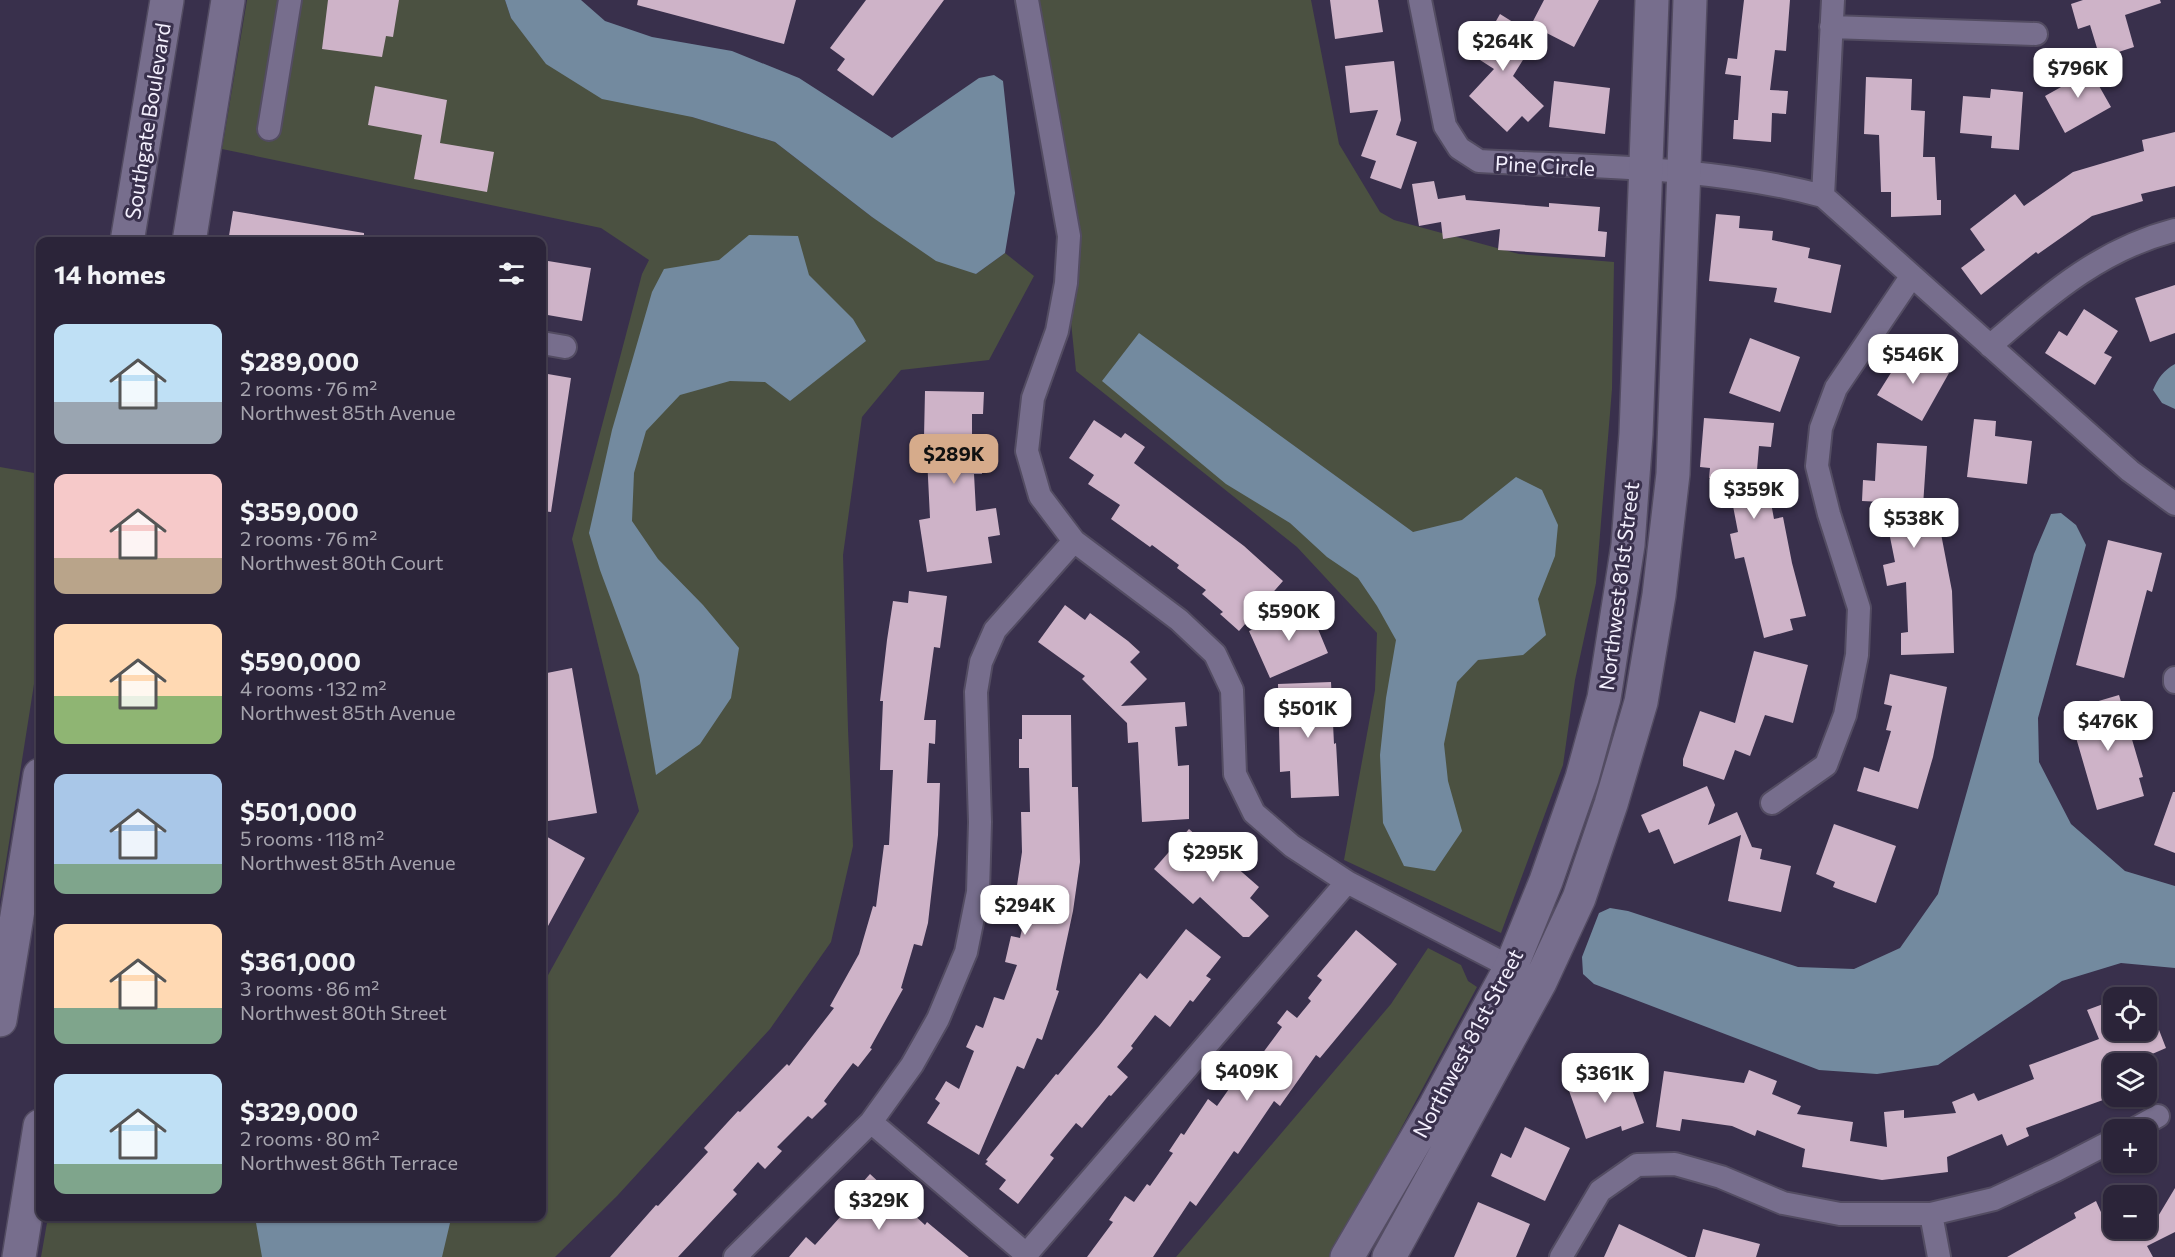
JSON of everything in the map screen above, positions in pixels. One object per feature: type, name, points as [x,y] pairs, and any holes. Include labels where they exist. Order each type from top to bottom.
[{"type":"street","name":"Southgate Boulevard","points":[[128,237],[167,0]]},
{"type":"street","points":[[190,237],[228,0]]},
{"type":"street","points":[[269,129],[290,0]]},
{"type":"street","points":[[1027,0],[1069,236],[1066,283],[1057,331],[1033,398],[1027,451],[1040,496],[1074,541],[1179,620],[1215,654],[1232,690],[1235,774],[1254,813],[1292,846],[1347,882],[1540,982]]},
{"type":"street","name":"Pine Circle","points":[[1421,0],[1445,126],[1459,148],[1479,162],[1684,171],[1785,186],[1823,196]]},
{"type":"street","name":"Northwest 81st Street","points":[[1347,1257],[1436,1105],[1511,967],[1546,881],[1582,778],[1604,699],[1628,545],[1636,434],[1652,0]]},
{"type":"street","name":"Northwest 81st Street","points":[[1389,1257],[1540,982],[1579,898],[1611,804],[1641,702],[1659,595],[1673,474],[1690,0]]},
{"type":"street","points":[[1833,0],[1823,196],[2130,471],[2175,504]]},
{"type":"street","points":[[1831,27],[2037,34]]},
{"type":"street","points":[[1989,346],[2055,289],[2101,260],[2152,236],[2175,230]]},
{"type":"street","points":[[1772,803],[1826,765],[1845,715],[1857,655],[1859,608],[1828,514],[1817,466],[1821,428],[1836,388],[1911,277]]},
{"type":"street","points":[[546,344],[565,347]]},
{"type":"street","points":[[735,1257],[871,1122],[912,1065],[938,1019],[966,952],[978,892],[981,822],[976,692],[981,662],[995,630],[1074,541]]},
{"type":"street","points":[[0,1020],[35,845]]},
{"type":"street","points":[[871,1122],[1025,1255],[1347,882]]},
{"type":"street","points":[[2153,1119],[2158,1116]]},
{"type":"street","points":[[1561,1257],[1600,1191],[1637,1165],[1675,1164],[1721,1177],[1784,1203],[1840,1214],[1931,1214],[1994,1199],[2103,1146]]},
{"type":"street","points":[[19,1257],[36,1151]]},
{"type":"street","points":[[1931,1214],[1939,1257]]},
{"type":"green space","points":[[247,0],[505,0],[511,18],[692,117],[775,142],[872,217],[976,274],[1005,253],[1034,276],[989,360],[901,370],[862,417],[843,555],[853,846],[831,942],[770,1029],[617,1196],[555,1257],[41,1257],[47,1221],[546,1221],[546,979],[639,811],[572,539],[642,274],[649,260],[601,228],[222,149]]},
{"type":"green space","points":[[1038,0],[1311,0],[1339,144],[1380,212],[1394,220],[1519,254],[1614,262],[1612,389],[1596,583],[1575,680],[1563,765],[1501,933],[1344,860],[1375,690],[1377,633],[1297,547],[1076,371]]},
{"type":"green space","points":[[0,467],[36,473],[36,671],[0,900]]},
{"type":"green space","points":[[1428,948],[1461,965],[1468,981],[1477,987],[1332,1257],[1176,1257],[1391,1004]]},
{"type":"water","points":[[505,0],[581,0],[605,21],[652,37],[732,51],[799,78],[892,138],[979,78],[994,75],[1003,81],[1015,193],[1005,253],[976,274],[936,261],[872,217],[775,142],[692,117],[602,99],[546,64],[511,18]]},
{"type":"water","points":[[749,235],[798,236],[809,275],[853,319],[866,341],[790,401],[765,382],[730,381],[680,395],[646,431],[634,473],[632,521],[658,559],[703,605],[739,648],[731,698],[700,744],[656,775],[639,675],[600,570],[589,533],[612,430],[652,292],[664,269],[719,260]]},
{"type":"water","points":[[1139,333],[1413,532],[1462,520],[1516,477],[1542,490],[1558,525],[1555,556],[1538,599],[1546,635],[1523,655],[1478,660],[1457,682],[1444,744],[1448,781],[1462,831],[1435,871],[1404,866],[1383,823],[1380,755],[1386,698],[1396,640],[1358,578],[1327,557],[1290,523],[1226,484],[1102,381]]},
{"type":"water","points":[[2175,364],[2175,409],[2162,403],[2153,390],[2162,375]]},
{"type":"water","points":[[2061,513],[2076,525],[2086,545],[2038,718],[2039,762],[2071,824],[2125,871],[2175,886],[2175,968],[2121,963],[2062,981],[1938,1065],[1877,1074],[1819,1070],[1594,984],[1583,974],[1582,957],[1599,913],[1610,908],[1628,911],[1798,967],[1854,969],[1900,948],[1938,894],[2034,554],[2051,514]]},
{"type":"water","points":[[256,1221],[449,1221],[450,1223],[442,1257],[262,1257]]},
{"type":"building","points":[[328,0],[399,0],[393,37],[386,36],[382,57],[322,49]]},
{"type":"building","points":[[638,0],[796,0],[784,44],[637,5]]},
{"type":"building","points":[[866,0],[944,0],[873,96],[837,70],[845,59],[830,48]]},
{"type":"building","points":[[1330,0],[1378,0],[1383,32],[1335,39]]},
{"type":"building","points":[[1544,0],[1599,0],[1574,47],[1531,25]]},
{"type":"building","points":[[1744,0],[1790,0],[1786,51],[1775,50],[1770,90],[1788,91],[1786,114],[1772,113],[1771,142],[1733,139],[1734,120],[1738,120],[1741,76],[1725,74],[1728,58],[1737,59]]},
{"type":"building","points":[[2083,0],[2160,0],[2161,3],[2125,15],[2134,47],[2100,58],[2090,25],[2078,29],[2071,4]]},
{"type":"building","points":[[1500,14],[1537,37],[1513,76],[1544,106],[1528,122],[1522,116],[1507,132],[1469,96],[1494,69],[1460,47],[1473,26],[1488,35]]},
{"type":"building","points":[[1394,61],[1401,120],[1396,135],[1417,142],[1401,189],[1370,178],[1376,161],[1361,156],[1378,110],[1350,113],[1345,66]]},
{"type":"building","points":[[2086,63],[2111,107],[2065,133],[2045,96],[2070,82],[2066,74]]},
{"type":"building","points":[[1866,77],[1912,79],[1911,110],[1925,111],[1923,157],[1935,157],[1937,200],[1941,200],[1941,215],[1891,217],[1891,192],[1881,192],[1879,135],[1864,134]]},
{"type":"building","points":[[1554,81],[1610,88],[1605,134],[1549,127]]},
{"type":"building","points":[[375,86],[447,100],[440,143],[494,152],[487,192],[414,179],[422,135],[368,125]]},
{"type":"building","points":[[1991,89],[2023,92],[2019,150],[1991,148],[1992,136],[1960,133],[1963,96],[1990,98]]},
{"type":"building","points":[[2175,132],[2175,186],[2141,194],[2143,201],[2092,216],[2038,254],[2036,252],[1981,295],[1961,268],[1985,250],[1970,229],[2015,194],[2024,206],[2073,172],[2144,151],[2142,140]]},
{"type":"building","points":[[1434,181],[1438,199],[1465,195],[1466,200],[1549,207],[1549,203],[1600,207],[1598,231],[1607,232],[1605,257],[1498,250],[1500,229],[1443,239],[1441,222],[1419,226],[1412,184]]},
{"type":"building","points":[[233,211],[364,233],[364,237],[229,237]]},
{"type":"building","points":[[1716,214],[1740,216],[1739,228],[1773,231],[1772,240],[1810,248],[1808,258],[1841,265],[1831,313],[1774,302],[1777,288],[1709,281]]},
{"type":"building","points":[[546,261],[591,268],[582,321],[546,315]]},
{"type":"building","points":[[2175,285],[2175,333],[2150,342],[2135,298]]},
{"type":"building","points":[[2084,309],[2118,331],[2104,353],[2112,357],[2095,385],[2045,353],[2059,331],[2067,336]]},
{"type":"building","points":[[1750,338],[1800,357],[1780,412],[1729,393]]},
{"type":"building","points":[[1906,349],[1949,373],[1922,421],[1877,395]]},
{"type":"building","points":[[546,374],[571,378],[551,512],[546,511]]},
{"type":"building","points":[[925,391],[984,392],[983,414],[972,414],[972,450],[981,450],[982,474],[974,474],[976,511],[996,508],[1000,535],[988,537],[992,563],[927,572],[919,520],[930,518],[926,437],[924,437]]},
{"type":"building","points":[[1704,418],[1774,423],[1771,447],[1759,446],[1755,494],[1769,492],[1774,519],[1783,517],[1806,616],[1790,619],[1793,630],[1764,638],[1744,557],[1735,559],[1730,534],[1738,532],[1728,480],[1709,478],[1710,468],[1700,467]]},
{"type":"building","points":[[1974,419],[1996,421],[1995,436],[2032,441],[2027,484],[1967,477]]},
{"type":"building","points":[[1094,420],[1121,438],[1125,433],[1145,447],[1134,463],[1244,546],[1283,581],[1239,631],[1220,614],[1223,612],[1202,594],[1206,590],[1177,568],[1179,565],[1111,519],[1120,505],[1088,484],[1094,475],[1069,458]]},
{"type":"building","points":[[1877,443],[1927,446],[1922,521],[1938,518],[1952,591],[1954,653],[1901,655],[1901,633],[1908,632],[1906,582],[1887,586],[1883,565],[1895,562],[1883,502],[1862,501],[1863,480],[1875,481]]},
{"type":"building","points":[[2108,540],[2162,553],[2152,592],[2147,590],[2124,678],[2076,665]]},
{"type":"building","points":[[909,591],[947,596],[940,648],[934,647],[924,720],[936,720],[935,744],[929,743],[927,783],[940,783],[938,835],[928,923],[922,946],[914,944],[901,988],[903,989],[870,1048],[872,1049],[858,1067],[853,1063],[824,1101],[827,1104],[812,1119],[808,1116],[777,1147],[782,1151],[765,1169],[758,1162],[733,1190],[737,1194],[678,1257],[610,1257],[656,1205],[658,1206],[708,1152],[704,1148],[738,1111],[740,1112],[787,1064],[789,1066],[834,1008],[830,1006],[859,954],[873,906],[876,907],[884,845],[889,845],[893,770],[880,770],[883,701],[880,701],[887,640],[893,601],[908,603]]},
{"type":"building","points":[[1065,605],[1085,620],[1090,613],[1140,652],[1130,662],[1147,679],[1121,706],[1185,702],[1187,726],[1175,727],[1178,766],[1189,765],[1189,819],[1142,822],[1138,742],[1128,743],[1127,723],[1082,679],[1085,676],[1038,642]]},
{"type":"building","points":[[1308,605],[1328,653],[1270,678],[1249,631]]},
{"type":"building","points":[[1754,651],[1808,665],[1793,723],[1765,715],[1750,756],[1735,750],[1724,780],[1683,766],[1683,759],[1700,711],[1735,723]]},
{"type":"building","points":[[572,668],[597,813],[548,821],[546,809],[546,673]]},
{"type":"building","points":[[1890,674],[1947,687],[1933,757],[1918,809],[1857,791],[1864,767],[1879,772],[1891,731],[1886,730],[1892,706],[1884,704]]},
{"type":"building","points":[[1331,682],[1339,796],[1291,798],[1290,771],[1280,772],[1278,684]]},
{"type":"building","points":[[2119,695],[2143,777],[2139,778],[2144,796],[2097,810],[2068,710]]},
{"type":"building","points":[[1022,715],[1071,715],[1072,787],[1078,787],[1080,862],[1073,911],[1056,990],[1059,991],[1042,1040],[1037,1038],[1024,1069],[1017,1066],[979,1155],[927,1123],[940,1103],[935,1099],[946,1081],[959,1089],[974,1051],[966,1047],[976,1025],[983,1028],[994,997],[1004,1000],[1017,965],[1005,962],[1011,936],[1020,938],[1028,901],[1015,899],[1022,852],[1021,812],[1030,812],[1029,768],[1019,768]]},
{"type":"building","points":[[1707,786],[1715,805],[1708,825],[1737,812],[1752,847],[1762,849],[1760,859],[1791,866],[1781,912],[1728,901],[1741,835],[1674,864],[1659,829],[1649,833],[1641,815]]},
{"type":"building","points":[[2173,792],[2175,792],[2175,853],[2154,845]]},
{"type":"building","points":[[1834,824],[1896,846],[1876,903],[1833,887],[1835,882],[1816,874]]},
{"type":"building","points":[[1189,829],[1259,887],[1250,898],[1269,916],[1249,937],[1243,937],[1200,897],[1193,904],[1154,869]]},
{"type":"building","points":[[546,836],[585,858],[546,930]]},
{"type":"building","points":[[1186,929],[1221,957],[1206,976],[1211,979],[1193,1002],[1190,1000],[1170,1027],[1155,1015],[1117,1067],[1128,1077],[1111,1096],[1109,1095],[1082,1128],[1076,1123],[1050,1155],[1054,1158],[1018,1204],[999,1189],[1006,1180],[985,1164],[988,1161],[986,1160],[1056,1074],[1058,1075],[1099,1026],[1140,973],[1147,979]]},
{"type":"building","points":[[1356,930],[1397,964],[1359,1011],[1320,1058],[1316,1055],[1280,1106],[1274,1101],[1238,1154],[1234,1151],[1196,1206],[1190,1201],[1153,1257],[1087,1257],[1113,1222],[1109,1220],[1125,1196],[1134,1202],[1147,1184],[1150,1186],[1173,1153],[1169,1151],[1181,1133],[1184,1135],[1208,1099],[1217,1106],[1238,1076],[1235,1073],[1250,1052],[1259,1058],[1282,1027],[1277,1023],[1287,1010],[1297,1018],[1311,1001],[1308,998],[1322,980],[1317,976]]},
{"type":"building","points":[[2103,1004],[2103,1041],[2157,1041],[2157,1030],[2159,1030],[2166,1048],[2154,1053],[2103,1053],[2103,1100],[2026,1128],[2029,1136],[2007,1146],[2002,1134],[1947,1157],[1948,1172],[1882,1180],[1802,1167],[1805,1149],[1757,1130],[1755,1136],[1732,1126],[1682,1119],[1680,1131],[1656,1127],[1664,1071],[1744,1083],[1749,1070],[1777,1081],[1772,1094],[1801,1106],[1797,1114],[1853,1122],[1850,1141],[1887,1147],[1884,1112],[1904,1110],[1904,1118],[1956,1113],[1952,1102],[1974,1093],[1978,1101],[2034,1079],[2029,1065],[2099,1039],[2087,1010]]},
{"type":"building","points":[[1625,1070],[1644,1123],[1622,1131],[1621,1126],[1586,1139],[1567,1085],[1584,1078],[1586,1084]]},
{"type":"building","points":[[1525,1127],[1570,1148],[1545,1201],[1491,1176],[1501,1153],[1511,1158]]},
{"type":"building","points":[[870,1174],[925,1225],[927,1222],[969,1257],[789,1257],[806,1237],[815,1245],[858,1197],[854,1192]]},
{"type":"building","points":[[2175,1188],[2175,1232],[2147,1246],[2153,1257],[2007,1257],[2076,1218],[2074,1213],[2096,1201],[2103,1217],[2103,1239],[2157,1239],[2157,1218]]},
{"type":"building","points":[[1478,1202],[1530,1224],[1516,1257],[1454,1257]]},
{"type":"building","points":[[1619,1224],[1688,1257],[1604,1257]]},
{"type":"building","points":[[1703,1229],[1760,1244],[1756,1257],[1695,1257]]}]
